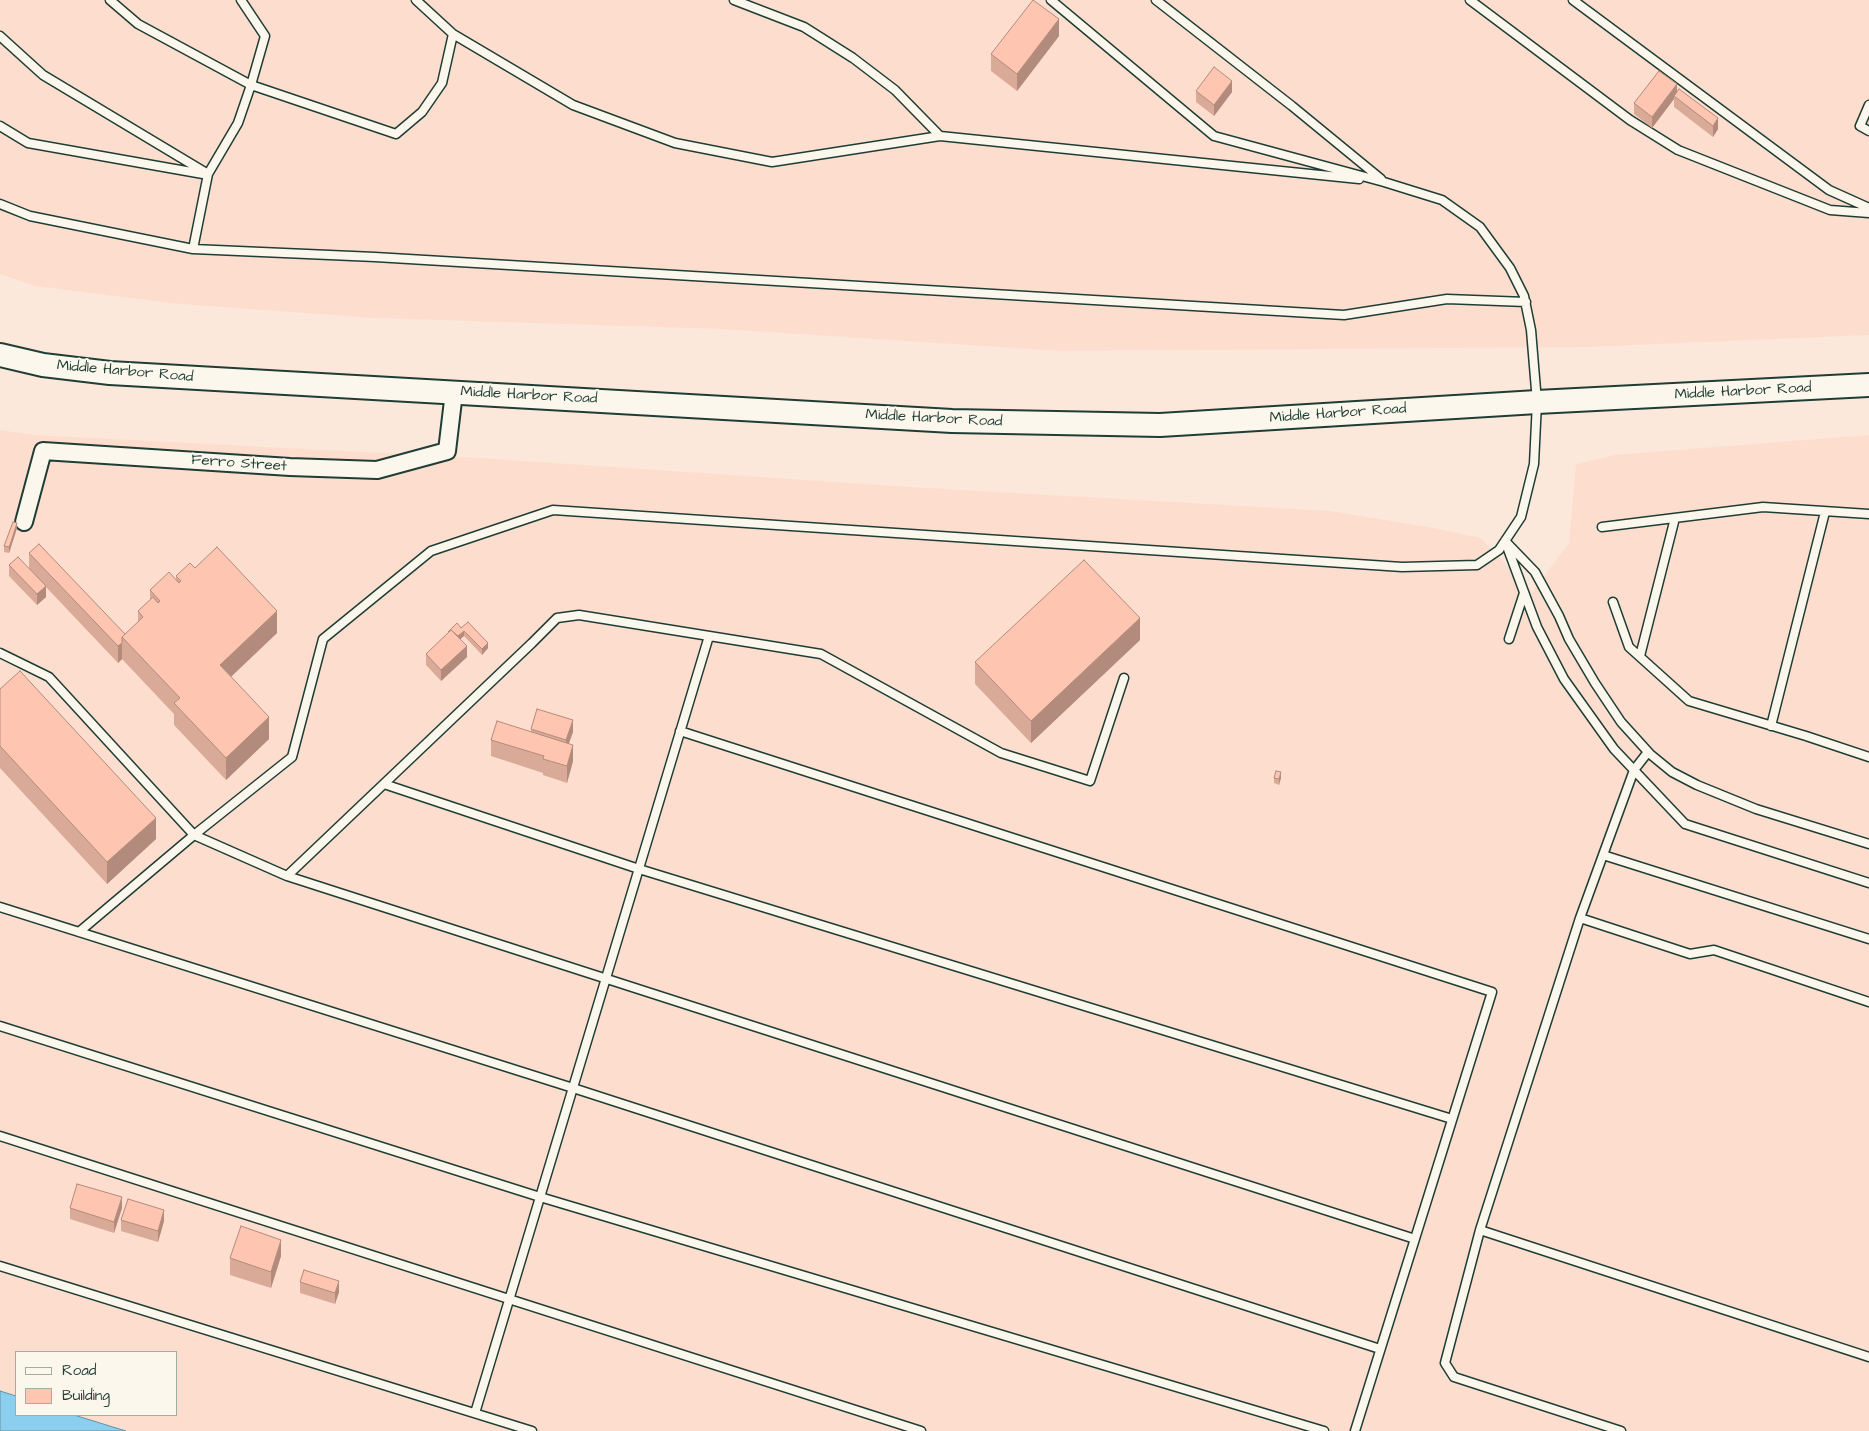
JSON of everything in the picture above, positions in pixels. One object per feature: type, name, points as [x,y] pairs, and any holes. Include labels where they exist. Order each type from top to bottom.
[{"type":"main road","name":"Middle Harbor Road","points":[[0,355],[43,365],[110,373],[952,422],[1160,425],[1537,402],[1869,385]]},
{"type":"street","name":"Ferro Street","points":[[24,522],[43,451],[290,467],[377,470],[447,451],[454,392]]},
{"type":"lane","points":[[110,0],[138,24],[251,85],[396,134],[422,112],[442,83],[453,34]]},
{"type":"lane","points":[[193,249],[208,174],[238,123],[265,36],[241,0]]},
{"type":"lane","points":[[416,0],[453,34],[573,105],[675,143],[772,162],[940,136],[1384,182]]},
{"type":"lane","points":[[734,0],[804,27],[853,58],[895,90],[940,136]]},
{"type":"lane","points":[[79,932],[194,835],[292,757],[323,639],[431,551],[553,510],[1402,568],[1477,565],[1499,550],[1521,517],[1534,464],[1537,402],[1531,330],[1526,302],[1510,268],[1480,227],[1442,200],[1384,182],[1214,136],[1051,0]]},
{"type":"lane","points":[[1156,0],[1292,106],[1384,182]]},
{"type":"lane","points":[[1470,0],[1630,120],[1678,150],[1830,210],[1869,213]]},
{"type":"lane","points":[[1573,0],[1829,190],[1869,208]]},
{"type":"lane","points":[[0,36],[43,76],[208,174]]},
{"type":"lane","points":[[1869,105],[1860,126],[1869,131]]},
{"type":"lane","points":[[0,126],[28,143],[208,174]]},
{"type":"lane","points":[[0,204],[30,216],[193,249],[375,257],[1344,315],[1447,300],[1526,302]]},
{"type":"lane","points":[[1602,527],[1763,507],[1868,515]]},
{"type":"lane","points":[[1771,726],[1825,512]]},
{"type":"lane","points":[[1640,656],[1675,518]]},
{"type":"lane","points":[[1505,541],[1537,627],[1564,679],[1614,749],[1685,824],[1869,883]]},
{"type":"lane","points":[[1505,541],[1535,572],[1582,663],[1621,722],[1648,752],[1672,772],[1697,785],[1756,809],[1869,844]]},
{"type":"lane","points":[[1509,638],[1524,593]]},
{"type":"lane","points":[[1613,602],[1629,647],[1689,701],[1869,757]]},
{"type":"lane","points":[[287,876],[556,618],[579,614],[821,654],[1001,753],[1090,781],[1124,678]]},
{"type":"lane","points":[[475,1413],[709,636]]},
{"type":"lane","points":[[0,653],[50,677],[194,835],[287,876],[1415,1239]]},
{"type":"lane","points":[[680,731],[1492,992],[1355,1431]]},
{"type":"lane","points":[[1620,1431],[1454,1377],[1445,1364],[1480,1230],[1580,918],[1634,770],[1648,752]]},
{"type":"lane","points":[[384,784],[639,870],[1452,1119]]},
{"type":"lane","points":[[1603,855],[1869,939]]},
{"type":"lane","points":[[0,907],[573,1088],[1380,1349]]},
{"type":"lane","points":[[1580,918],[1690,954],[1714,950],[1869,1002]]},
{"type":"lane","points":[[0,1026],[540,1197],[1324,1431]]},
{"type":"lane","points":[[0,1136],[920,1431]]},
{"type":"lane","points":[[1480,1230],[1869,1356]]},
{"type":"lane","points":[[0,1266],[532,1431]]},
{"type":"shaded area","points":[[0,0],[1869,0],[1869,335],[1589,347],[1060,351],[722,329],[374,318],[180,304],[35,286],[0,274]]},
{"type":"shaded area","points":[[0,430],[35,435],[480,458],[910,487],[1331,511],[1434,528],[1481,538],[1532,592],[1569,543],[1576,464],[1614,455],[1869,435],[1869,1431],[126,1431],[77,1416],[178,1416],[178,1351],[15,1351],[15,1396],[0,1391]]},
{"type":"water","points":[[0,1391],[15,1396],[15,1416],[77,1416],[126,1431],[0,1431]]},
{"type":"building","points":[[1033,0],[1059,19],[1017,74],[991,54]]},
{"type":"building","points":[[1214,67],[1232,81],[1214,105],[1196,91]]},
{"type":"building","points":[[1659,71],[1677,84],[1652,117],[1634,103]]},
{"type":"building","points":[[1679,89],[1718,118],[1713,126],[1674,96]]},
{"type":"building","points":[[13,522],[17,523],[10,545],[9,547],[4,546]]},
{"type":"building","points":[[39,544],[125,634],[122,637],[122,643],[118,646],[29,553]]},
{"type":"building","points":[[217,547],[277,611],[220,665],[269,717],[226,758],[174,703],[180,698],[122,637],[143,617],[138,611],[153,597],[158,603],[160,601],[150,590],[169,572],[179,583],[181,581],[176,576],[190,563],[195,568]]},
{"type":"building","points":[[18,557],[46,586],[37,594],[9,565]]},
{"type":"building","points":[[1084,560],[1140,618],[1031,721],[975,662]]},
{"type":"building","points":[[468,622],[488,643],[482,649],[464,631],[458,636],[451,630],[448,632],[457,623],[461,628]]},
{"type":"building","points":[[451,630],[467,646],[441,670],[426,654]]},
{"type":"building","points":[[20,671],[156,818],[107,862],[0,746],[0,689]]},
{"type":"building","points":[[537,709],[573,720],[566,740],[531,729]]},
{"type":"building","points":[[497,721],[573,745],[567,766],[543,759],[544,756],[491,740]]},
{"type":"building","points":[[1276,771],[1281,772],[1279,779],[1274,778]]},
{"type":"building","points":[[77,1184],[122,1197],[114,1222],[70,1208]]},
{"type":"building","points":[[128,1199],[164,1210],[158,1231],[121,1220]]},
{"type":"building","points":[[241,1226],[281,1240],[271,1272],[230,1258]]},
{"type":"building","points":[[304,1270],[339,1281],[335,1293],[300,1282]]}]
